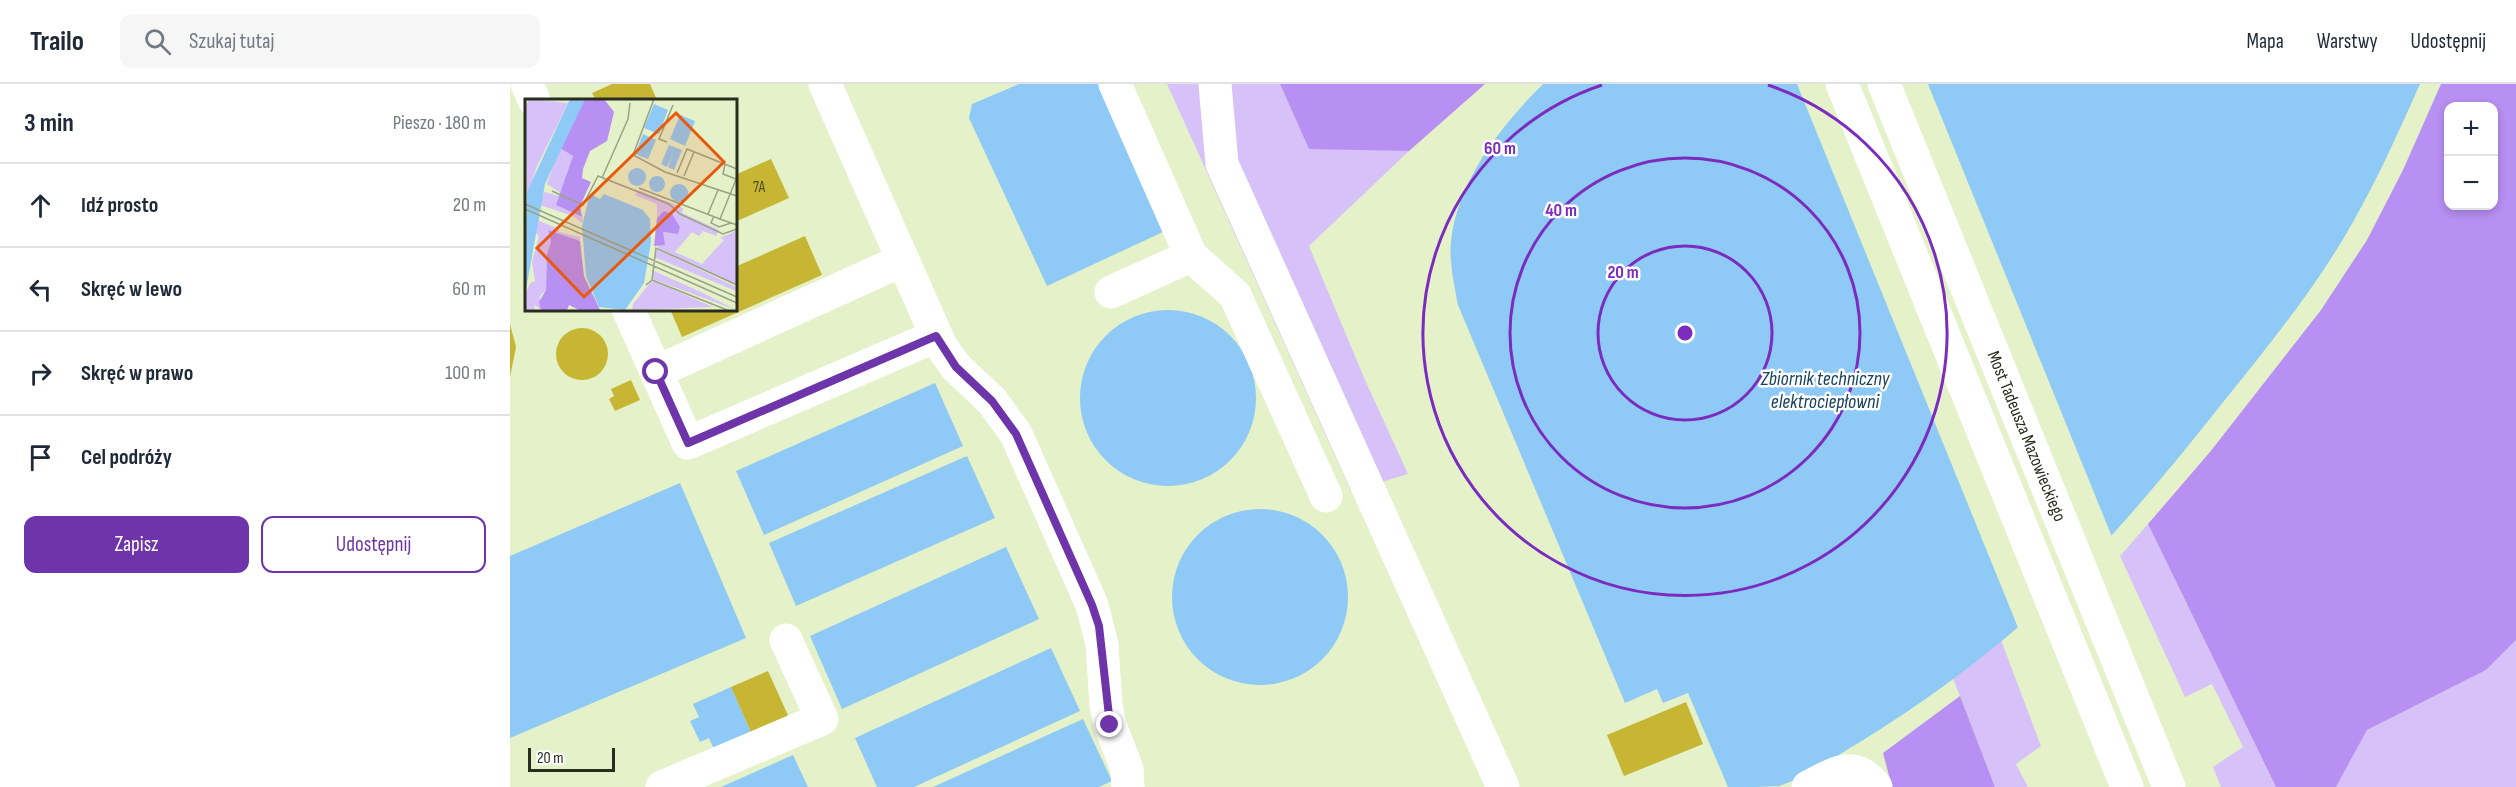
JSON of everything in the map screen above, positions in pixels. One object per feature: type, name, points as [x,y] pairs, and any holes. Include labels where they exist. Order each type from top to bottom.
[{"type":"main road","points":[[527,84],[534,99]]},
{"type":"main road","points":[[825,84],[936,336],[956,367],[992,401],[1016,434],[1092,605],[1102,644],[1108,715],[1127,769],[1128,787]]},
{"type":"main road","points":[[1115,84],[1191,256],[1235,295],[1326,496]]},
{"type":"main road","points":[[1215,84],[1221,164],[1503,787]]},
{"type":"main road","points":[[1842,84],[2127,787]]},
{"type":"main road","name":"Most Tadeusza Mazowieckiego","points":[[1884,84],[2169,787]]},
{"type":"main road","points":[[1111,292],[1191,256]]},
{"type":"main road","points":[[656,372],[903,260]]},
{"type":"main road","points":[[628,310],[688,443],[936,336]]},
{"type":"main road","points":[[662,787],[822,720],[786,640]]},
{"type":"main road","points":[[1808,787],[1843,770],[1861,772],[1876,787]]},
{"type":"shaded area","points":[[1167,84],[1280,84],[1309,148],[1409,151],[1309,246],[1365,380],[1408,474],[1351,491]]},
{"type":"shaded area","points":[[1280,84],[1485,84],[1409,151],[1309,149]]},
{"type":"shaded area","points":[[2441,84],[2516,84],[2516,640],[2486,670],[2367,730],[2336,787],[2276,787],[2148,524],[2210,452],[2321,310],[2367,240],[2403,170]]},
{"type":"shaded area","points":[[2148,524],[2276,787],[2221,787],[2213,767],[2243,747],[2212,684],[2185,697],[2120,556]]},
{"type":"shaded area","points":[[2001,640],[2041,746],[2016,764],[2028,787],[1995,787],[1953,678]]},
{"type":"shaded area","points":[[2516,640],[2516,787],[2336,787],[2367,730],[2486,670]]},
{"type":"shaded area","points":[[1960,696],[1995,787],[1892,787],[1883,753]]},
{"type":"water","points":[[1019,84],[1098,84],[1165,231],[1047,286],[969,118],[972,104]]},
{"type":"water","name":"Zbiornik techniczny elektrociepłowni","points":[[1543,84],[2420,84],[2362,205],[2339,246],[2308,292],[2178,459],[2079,570],[1986,654],[1903,715],[1860,742],[1811,772],[1779,786],[1728,787],[1688,693],[1663,703],[1657,689],[1625,703],[1458,305],[1452,273],[1451,241],[1462,197],[1484,155],[1497,136]]},
{"type":"water","points":[[1168,310],[1185,311],[1202,316],[1231,335],[1250,364],[1255,381],[1255,415],[1250,432],[1231,461],[1202,480],[1185,485],[1168,486],[1151,485],[1134,480],[1105,461],[1086,432],[1081,415],[1080,398],[1081,381],[1086,364],[1105,335],[1134,316],[1151,311]]},
{"type":"water","points":[[935,383],[963,446],[764,535],[736,471]]},
{"type":"water","points":[[967,456],[995,518],[796,606],[769,543]]},
{"type":"water","points":[[680,483],[746,638],[510,738],[510,556]]},
{"type":"water","points":[[1260,509],[1277,510],[1294,515],[1323,534],[1342,563],[1347,580],[1347,614],[1342,631],[1323,660],[1294,679],[1277,684],[1260,685],[1243,684],[1226,679],[1197,660],[1178,631],[1173,614],[1172,597],[1173,580],[1178,563],[1197,534],[1226,515],[1243,510]]},
{"type":"water","points":[[1006,547],[1039,619],[842,709],[810,636]]},
{"type":"water","points":[[1051,648],[1080,711],[914,787],[877,787],[855,738]]},
{"type":"water","points":[[731,687],[754,739],[717,756],[709,738],[700,742],[690,721],[699,717],[693,704]]},
{"type":"water","points":[[1083,719],[1112,781],[1099,787],[933,787]]},
{"type":"water","points":[[793,755],[808,787],[721,787]]},
{"type":"pier","points":[[1797,84],[1928,84],[2112,537],[2079,573],[2019,630]]},
{"type":"building","points":[[612,84],[650,84],[657,99],[595,99],[592,93]]},
{"type":"building","points":[[771,159],[789,198],[736,222],[736,175]]},
{"type":"building","points":[[805,236],[822,275],[682,337],[670,310],[736,310],[736,267]]},
{"type":"building","points":[[510,324],[516,347],[510,377]]},
{"type":"building","points":[[577,328],[587,328],[597,332],[604,339],[608,354],[604,369],[597,376],[587,380],[577,380],[567,376],[560,369],[556,359],[556,349],[560,339],[567,332]]},
{"type":"building","points":[[631,380],[640,400],[615,411],[609,399],[614,396],[611,389]]},
{"type":"building","points":[[768,671],[791,722],[754,739],[731,687]]},
{"type":"building","points":[[1686,702],[1703,744],[1624,776],[1607,735]]},
{"type":"route","points":[[656,372],[688,443],[936,336],[956,367],[992,401],[1006,417],[1016,434],[1092,605],[1099,626],[1110,725]]}]
